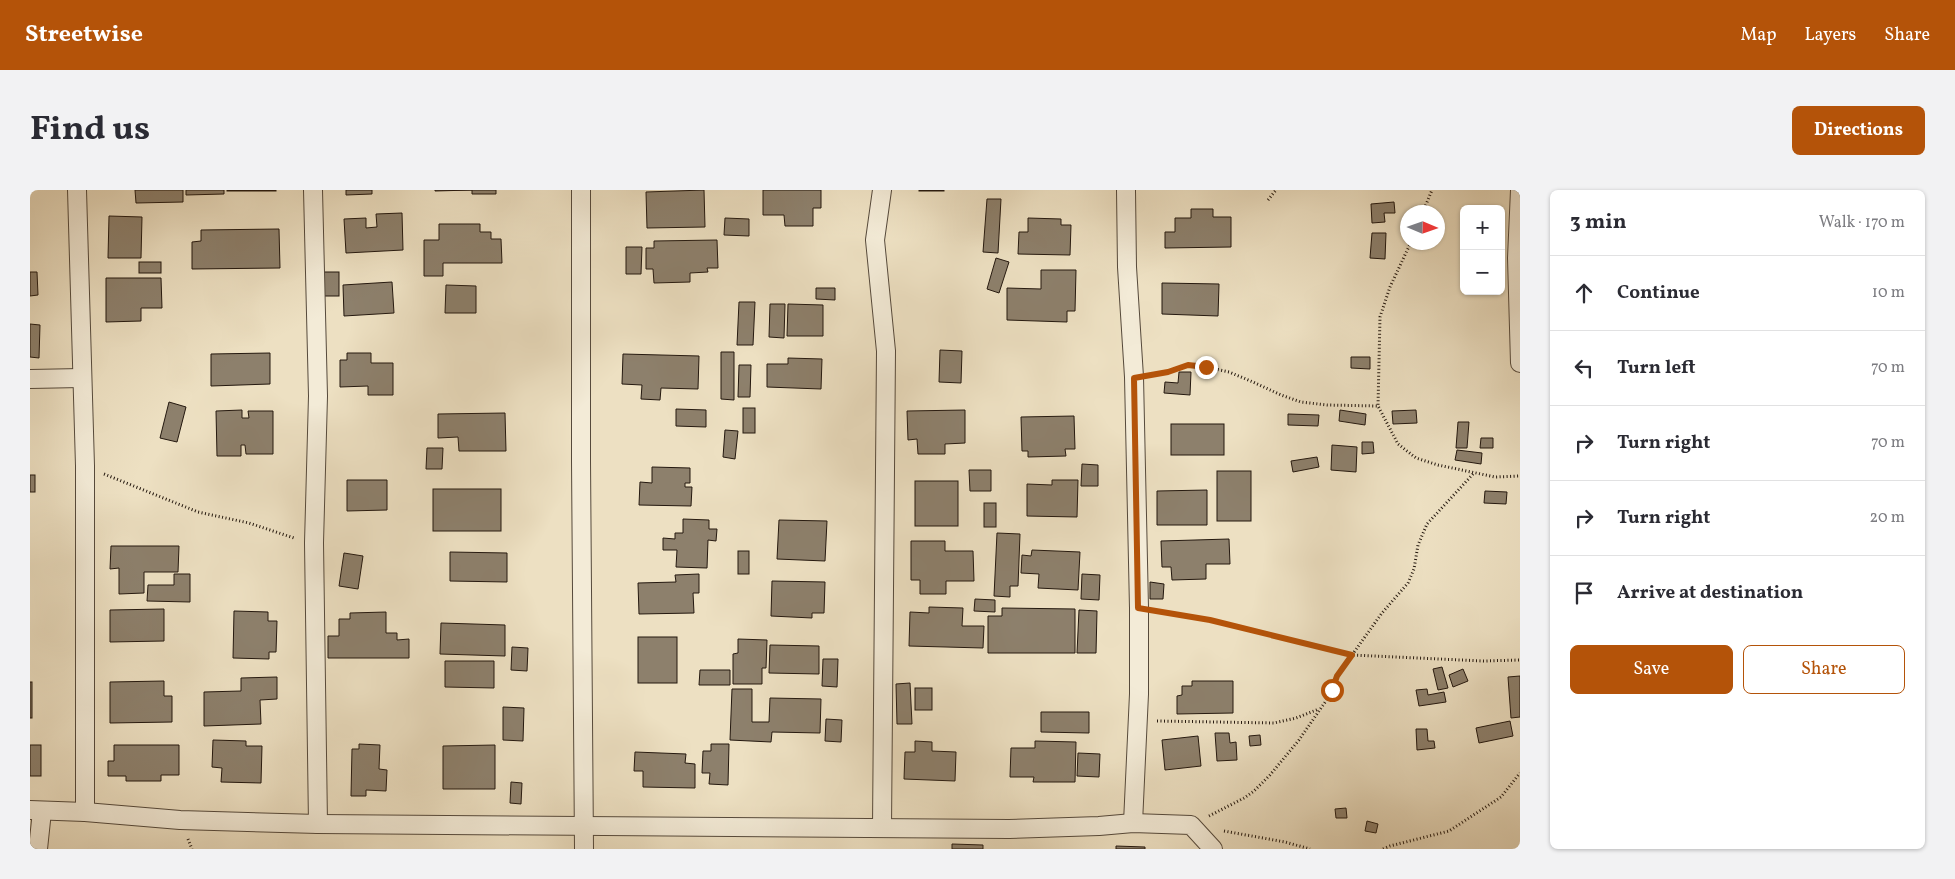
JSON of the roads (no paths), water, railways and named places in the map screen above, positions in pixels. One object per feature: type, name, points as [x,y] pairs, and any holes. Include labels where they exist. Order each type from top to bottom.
[{"type":"street","points":[[77,190],[85,466],[85,812]]},
{"type":"street","points":[[313,190],[318,396],[314,542],[318,824]]},
{"type":"street","points":[[581,190],[584,849]]},
{"type":"street","points":[[882,190],[875,240],[886,351],[882,827]]},
{"type":"street","points":[[1126,190],[1127,268],[1134,378],[1138,608],[1138,721],[1133,823]]},
{"type":"street","points":[[1520,190],[1517,258],[1520,363]]},
{"type":"street","points":[[30,379],[81,378]]},
{"type":"street","points":[[38,849],[36,810],[180,820],[318,824],[1009,829],[1133,823],[1191,825],[1213,849]]}]
